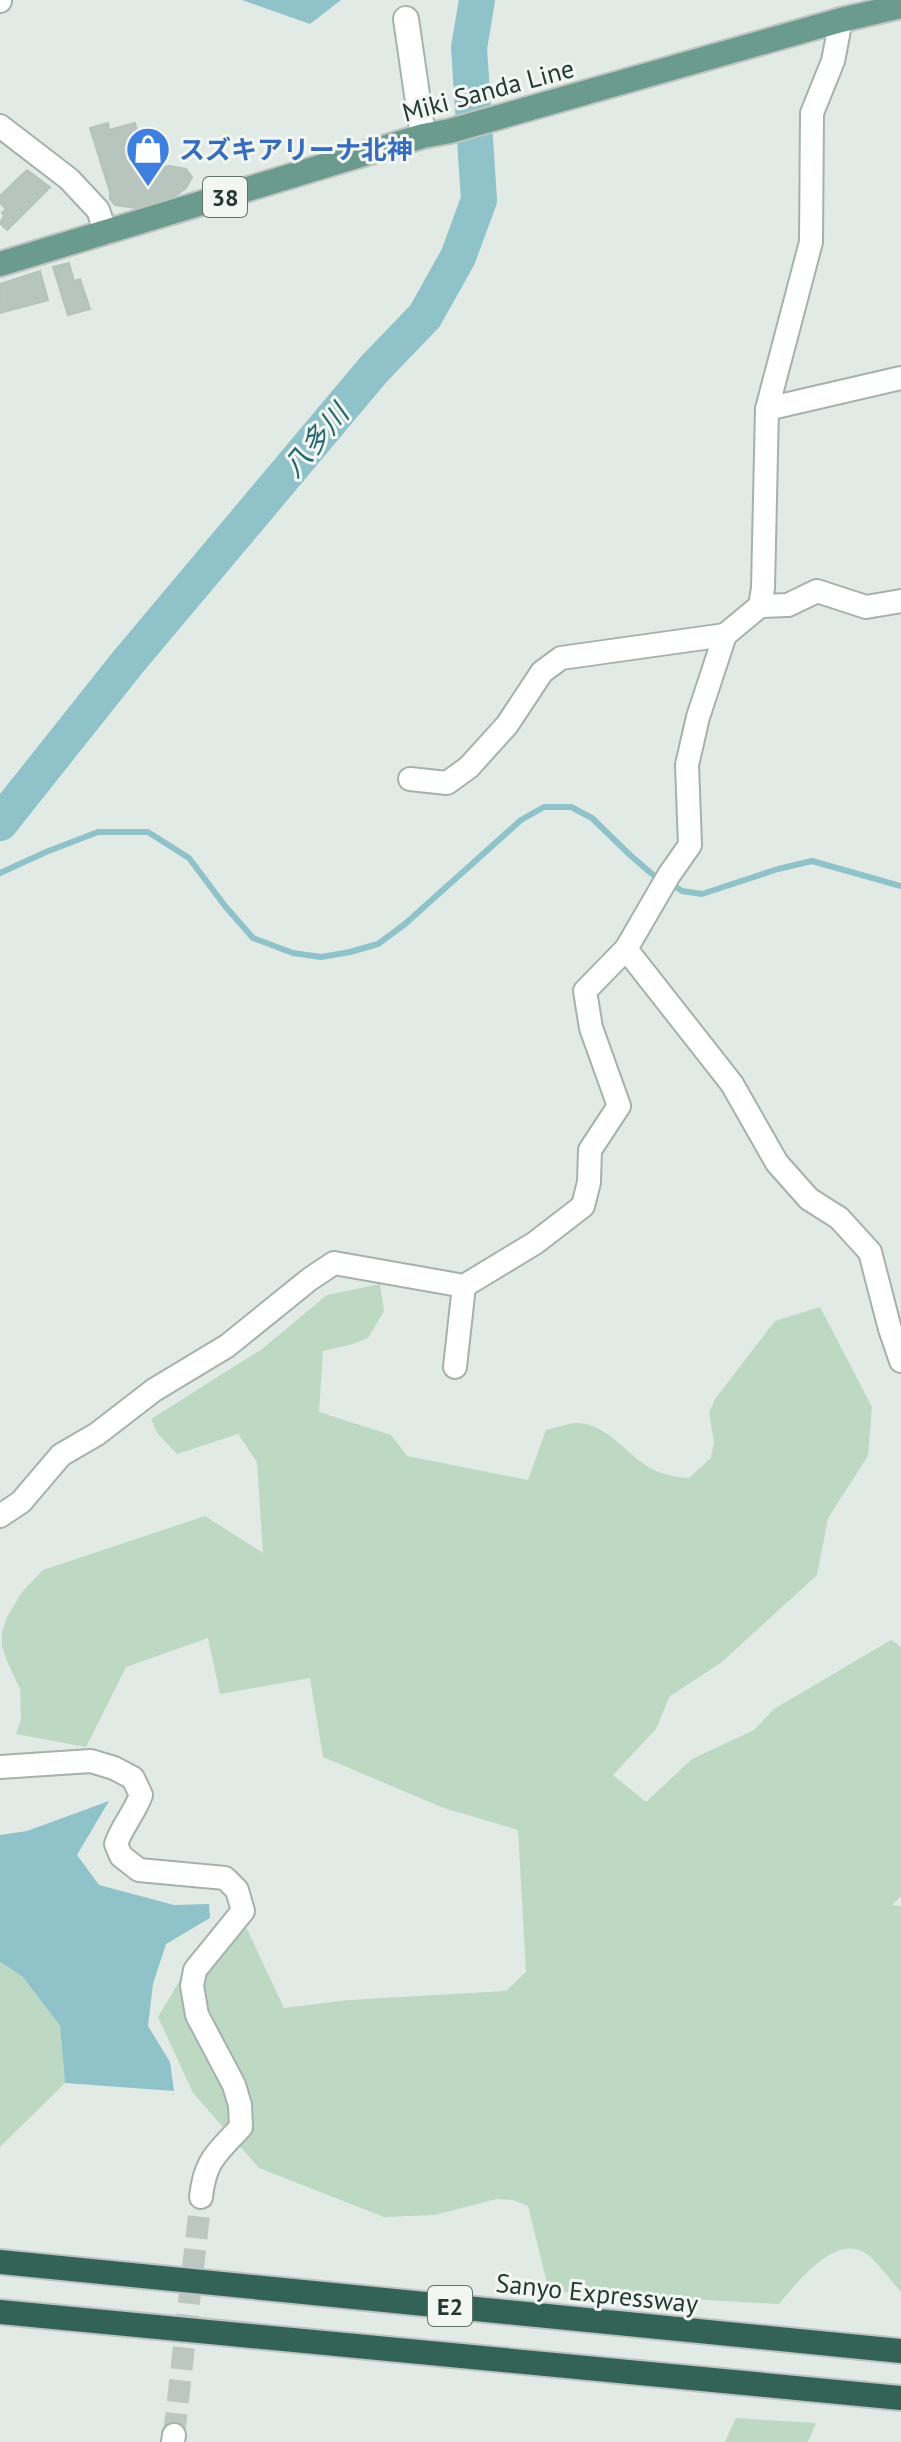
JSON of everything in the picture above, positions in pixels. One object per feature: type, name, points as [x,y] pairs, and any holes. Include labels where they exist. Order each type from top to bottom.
[{"type":"highway","name":"Sanyo Expressway","points":[[0,2262],[901,2351]]},
{"type":"highway","name":"E2","points":[[0,2312],[901,2398]]},
{"type":"main road","name":"Miki Sanda Line","points":[[0,264],[423,136],[901,6]]},
{"type":"street","points":[[406,19],[423,136]]},
{"type":"street","points":[[760,606],[767,409],[811,242],[812,113],[833,61],[841,20]]},
{"type":"street","points":[[0,126],[69,179],[98,210],[106,233]]},
{"type":"street","points":[[767,409],[901,378]]},
{"type":"street","points":[[0,1514],[21,1502],[61,1455],[97,1434],[154,1390],[227,1346],[334,1263],[464,1286],[535,1243],[583,1206],[589,1182],[590,1150],[619,1106],[591,1028],[585,991],[626,949],[690,845],[687,765],[701,704],[725,635],[760,606],[788,605],[817,591],[866,607],[901,601]]},
{"type":"street","points":[[410,779],[447,783],[469,767],[507,725],[542,672],[561,658],[725,635]]},
{"type":"street","points":[[626,949],[732,1084],[777,1163],[809,1199],[839,1218],[870,1252],[901,1361]]},
{"type":"street","points":[[455,1367],[464,1286]]},
{"type":"street","points":[[0,1767],[91,1761],[114,1768],[133,1778],[141,1795],[116,1844],[121,1856],[139,1870],[225,1878],[237,1890],[243,1911],[195,1970],[192,1986],[197,2015],[234,2085],[240,2105],[241,2127],[212,2158],[204,2174],[201,2197]]},
{"type":"green space","points":[[380,1284],[384,1311],[368,1338],[323,1351],[319,1412],[391,1435],[407,1456],[528,1480],[546,1430],[577,1423],[604,1432],[652,1469],[689,1478],[711,1458],[714,1442],[709,1413],[715,1399],[775,1321],[820,1307],[872,1407],[868,1456],[828,1518],[817,1575],[722,1662],[669,1697],[656,1729],[613,1775],[646,1802],[692,1759],[754,1730],[774,1709],[891,1640],[901,1647],[901,1896],[892,1905],[901,1906],[901,2292],[868,2255],[856,2249],[843,2249],[818,2263],[779,2304],[549,2291],[528,2206],[513,2200],[497,2199],[434,2215],[384,2217],[259,2168],[193,2093],[158,2017],[187,1968],[246,1927],[284,2008],[349,2000],[506,1991],[526,1972],[518,1830],[444,1808],[323,1757],[310,1678],[220,1694],[208,1638],[126,1667],[86,1747],[16,1734],[21,1719],[20,1689],[2,1646],[2,1632],[22,1592],[43,1570],[205,1516],[263,1553],[257,1462],[238,1434],[177,1454],[157,1433],[151,1419],[262,1349],[327,1295]]},
{"type":"green space","points":[[0,1962],[23,1977],[60,2026],[65,2083],[0,2147]]},
{"type":"green space","points":[[736,2418],[816,2423],[808,2442],[725,2442]]},
{"type":"water","points":[[242,0],[341,0],[310,24]]},
{"type":"water","points":[[109,1801],[77,1855],[99,1885],[174,1905],[209,1904],[210,1918],[166,1944],[153,1984],[148,2026],[170,2062],[174,2091],[65,2083],[60,2026],[23,1977],[0,1962],[0,1835],[27,1831]]},
{"type":"building","points":[[108,123],[109,130],[135,123],[148,169],[169,166],[186,169],[192,177],[186,188],[170,199],[153,205],[136,208],[115,205],[110,199],[90,128]]},
{"type":"building","points":[[27,170],[50,187],[7,230],[0,223],[6,209],[0,203],[0,196]]},
{"type":"building","points":[[69,263],[74,281],[80,279],[90,309],[68,315],[53,267]]},
{"type":"building","points":[[40,271],[48,300],[0,313],[0,284]]},
{"type":"waterway","name":"八多川","points":[[0,823],[128,662],[374,369],[425,316],[458,257],[479,200],[469,48],[477,0]]},
{"type":"waterway","points":[[0,873],[98,832],[148,832],[189,858],[253,938],[293,953],[321,957],[378,944],[405,924],[521,820],[544,807],[571,807],[592,818],[630,855],[661,879]]},
{"type":"waterway","points":[[671,884],[682,891],[702,894],[812,861],[901,886]]},
{"type":"tunnel","points":[[174,2435],[201,2197]]},
{"type":"place","name":"スズキアリーナ北神","points":[[148,188]]}]
